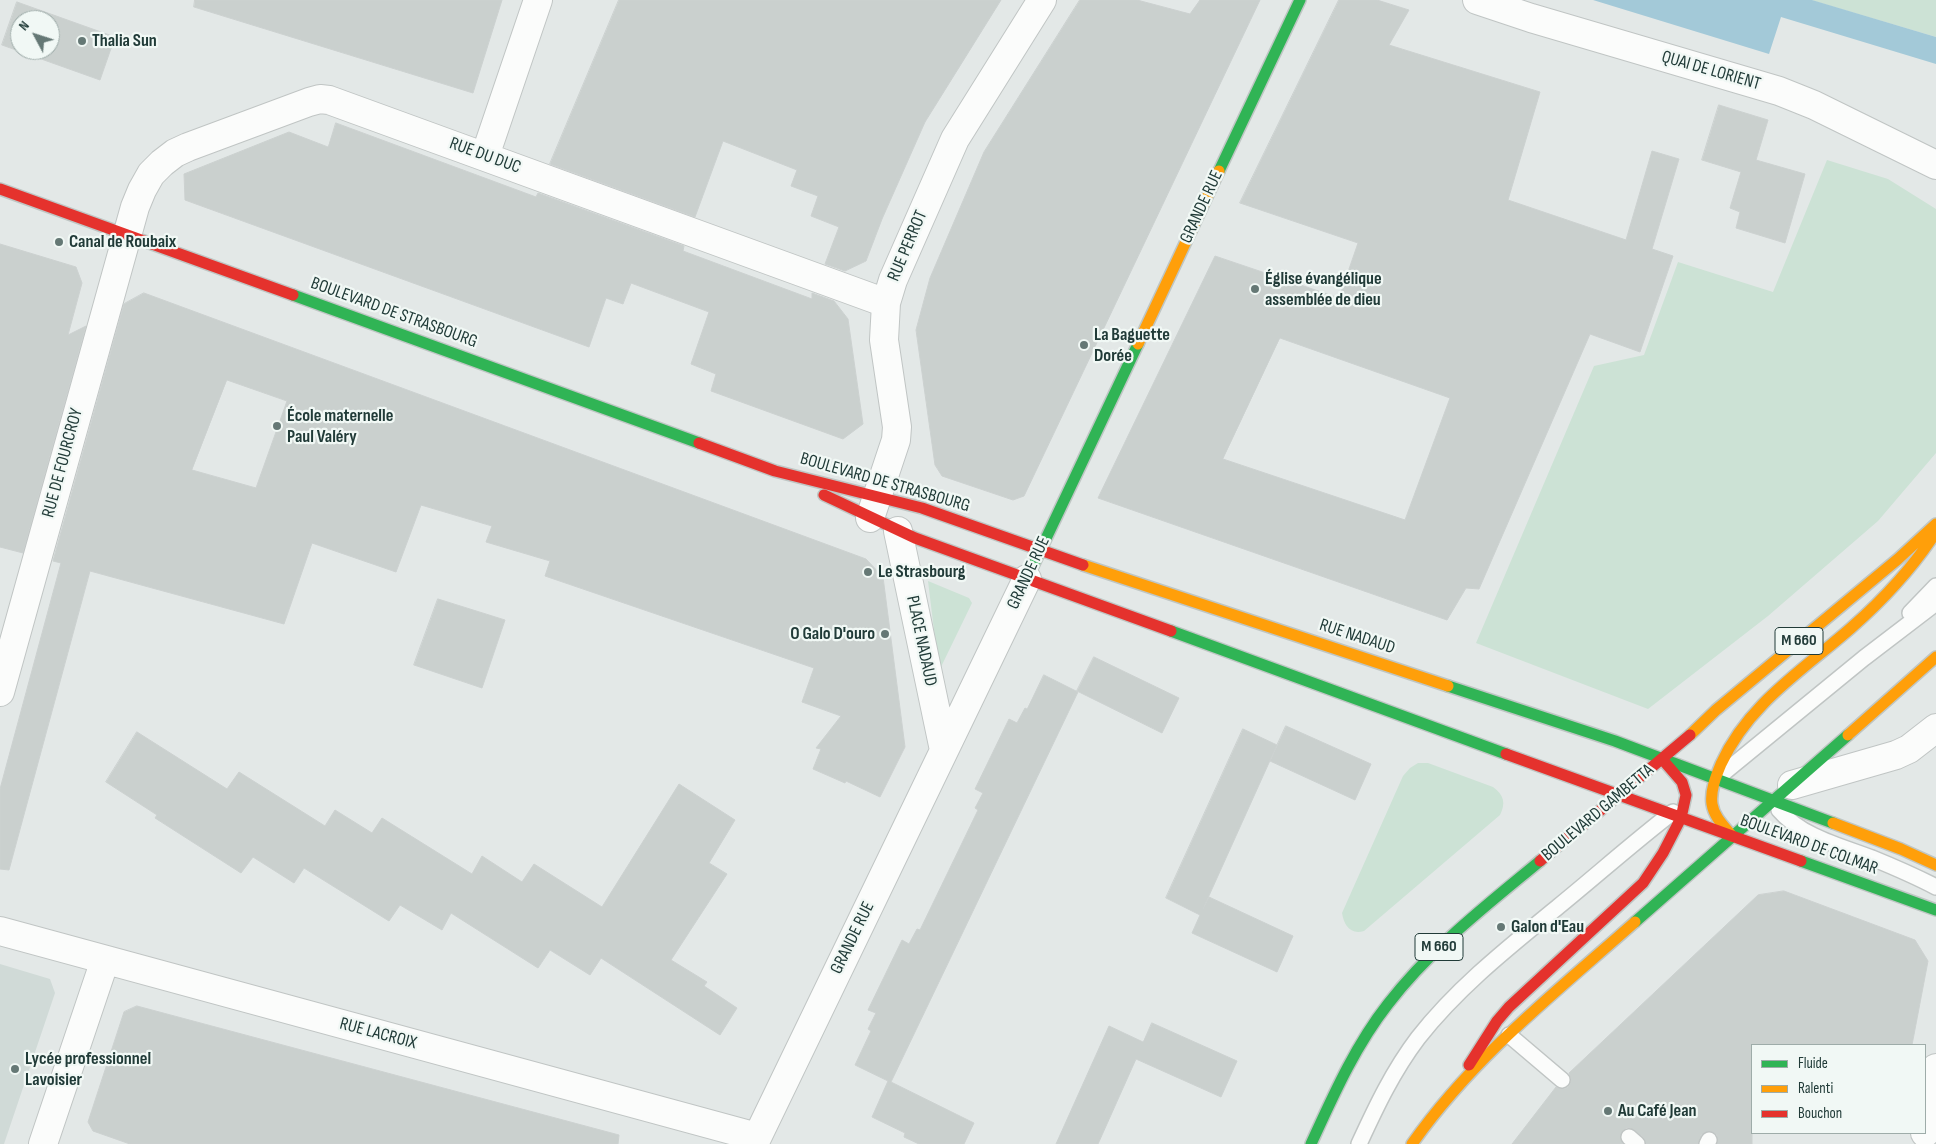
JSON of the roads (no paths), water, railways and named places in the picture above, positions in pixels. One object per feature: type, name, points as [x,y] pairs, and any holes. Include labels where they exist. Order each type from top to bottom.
[{"type":"main road","name":"GRANDE RUE","points":[[1027,579],[1300,0]]},
{"type":"main road","name":"BOULEVARD DE STRASBOURG","points":[[0,189],[873,507],[898,531],[1027,579]]},
{"type":"main road","name":"BOULEVARD DE STRASBOURG","points":[[775,471],[873,507],[922,508],[1040,550]]},
{"type":"main road","name":"BOULEVARD GAMBETTA","points":[[1311,1144],[1336,1088],[1359,1046],[1387,1005],[1407,981],[1449,938],[1662,759],[1716,710],[1898,559],[1936,524]]},
{"type":"main road","points":[[1732,836],[1720,821],[1713,808],[1712,796],[1724,755],[1746,720],[1757,708],[1850,629],[1895,586],[1916,561],[1936,532]]},
{"type":"main road","name":"RUE NADAUD","points":[[1040,550],[1152,589],[1590,732],[1716,779]]},
{"type":"main road","points":[[1027,579],[1620,794]]},
{"type":"main road","points":[[1412,1144],[1424,1125],[1451,1093],[1509,1035],[1936,656]]},
{"type":"main road","points":[[1662,759],[1682,782],[1686,795],[1685,803]]},
{"type":"main road","name":"BOULEVARD DE COLMAR","points":[[1716,779],[1783,793],[1936,865]]},
{"type":"main road","name":"BOULEVARD DE COLMAR","points":[[1620,794],[1936,910]]},
{"type":"main road","points":[[1451,1093],[1496,1021],[1643,883],[1663,854],[1676,816]]},
{"type":"street","points":[[486,156],[538,0]]},
{"type":"street","name":"RUE PERROT","points":[[873,507],[896,440],[897,427],[884,340],[886,303],[893,280],[955,138],[1042,0]]},
{"type":"street","name":"QUAI DE LORIENT","points":[[1477,0],[1531,18],[1779,91],[1814,105],[1936,165]]},
{"type":"street","name":"RUE DU DUC","points":[[126,234],[142,190],[151,174],[175,153],[320,99],[340,103],[886,303]]},
{"type":"street","name":"RUE DE FOURCROY","points":[[0,692],[126,234]]},
{"type":"street","name":"PLACE NADAUD","points":[[898,531],[944,750]]},
{"type":"street","name":"GRANDE RUE","points":[[755,1141],[1027,579]]},
{"type":"street","points":[[1783,793],[1896,755],[1909,749],[1936,728]]},
{"type":"street","name":"RUE LACROIX","points":[[0,931],[755,1141]]},
{"type":"street","points":[[43,1144],[105,960]]},
{"type":"street","points":[[1926,1127],[1936,1068]]},
{"type":"lane","points":[[1864,658],[1936,586]]},
{"type":"lane","points":[[1359,1144],[1396,1070],[1436,1017],[1474,977],[1676,816],[1685,803],[1864,658],[1936,603]]},
{"type":"lane","points":[[1783,793],[1789,820],[1808,833],[1911,874],[1936,887]]},
{"type":"lane","points":[[1509,1035],[1562,1080]]},
{"type":"water","points":[[1593,0],[1812,0],[1936,37],[1936,64],[1781,17],[1769,54]]},
{"type":"place","name":"Thalia Sun","points":[[82,41]]},
{"type":"place","name":"Canal de Roubaix","points":[[59,242]]},
{"type":"place","name":"Église évangélique assemblée de dieu","points":[[1255,289]]},
{"type":"place","name":"La Baguette Dorée","points":[[1084,345]]},
{"type":"place","name":"École maternelle Paul Valéry","points":[[277,426]]},
{"type":"place","name":"Le Strasbourg","points":[[868,572]]},
{"type":"place","name":"O Galo D'ouro","points":[[885,634]]},
{"type":"place","name":"Galon d'Eau","points":[[1501,927]]},
{"type":"place","name":"Lycée professionnel Lavoisier","points":[[15,1069]]},
{"type":"place","name":"Au Café Jean","points":[[1608,1111]]}]
